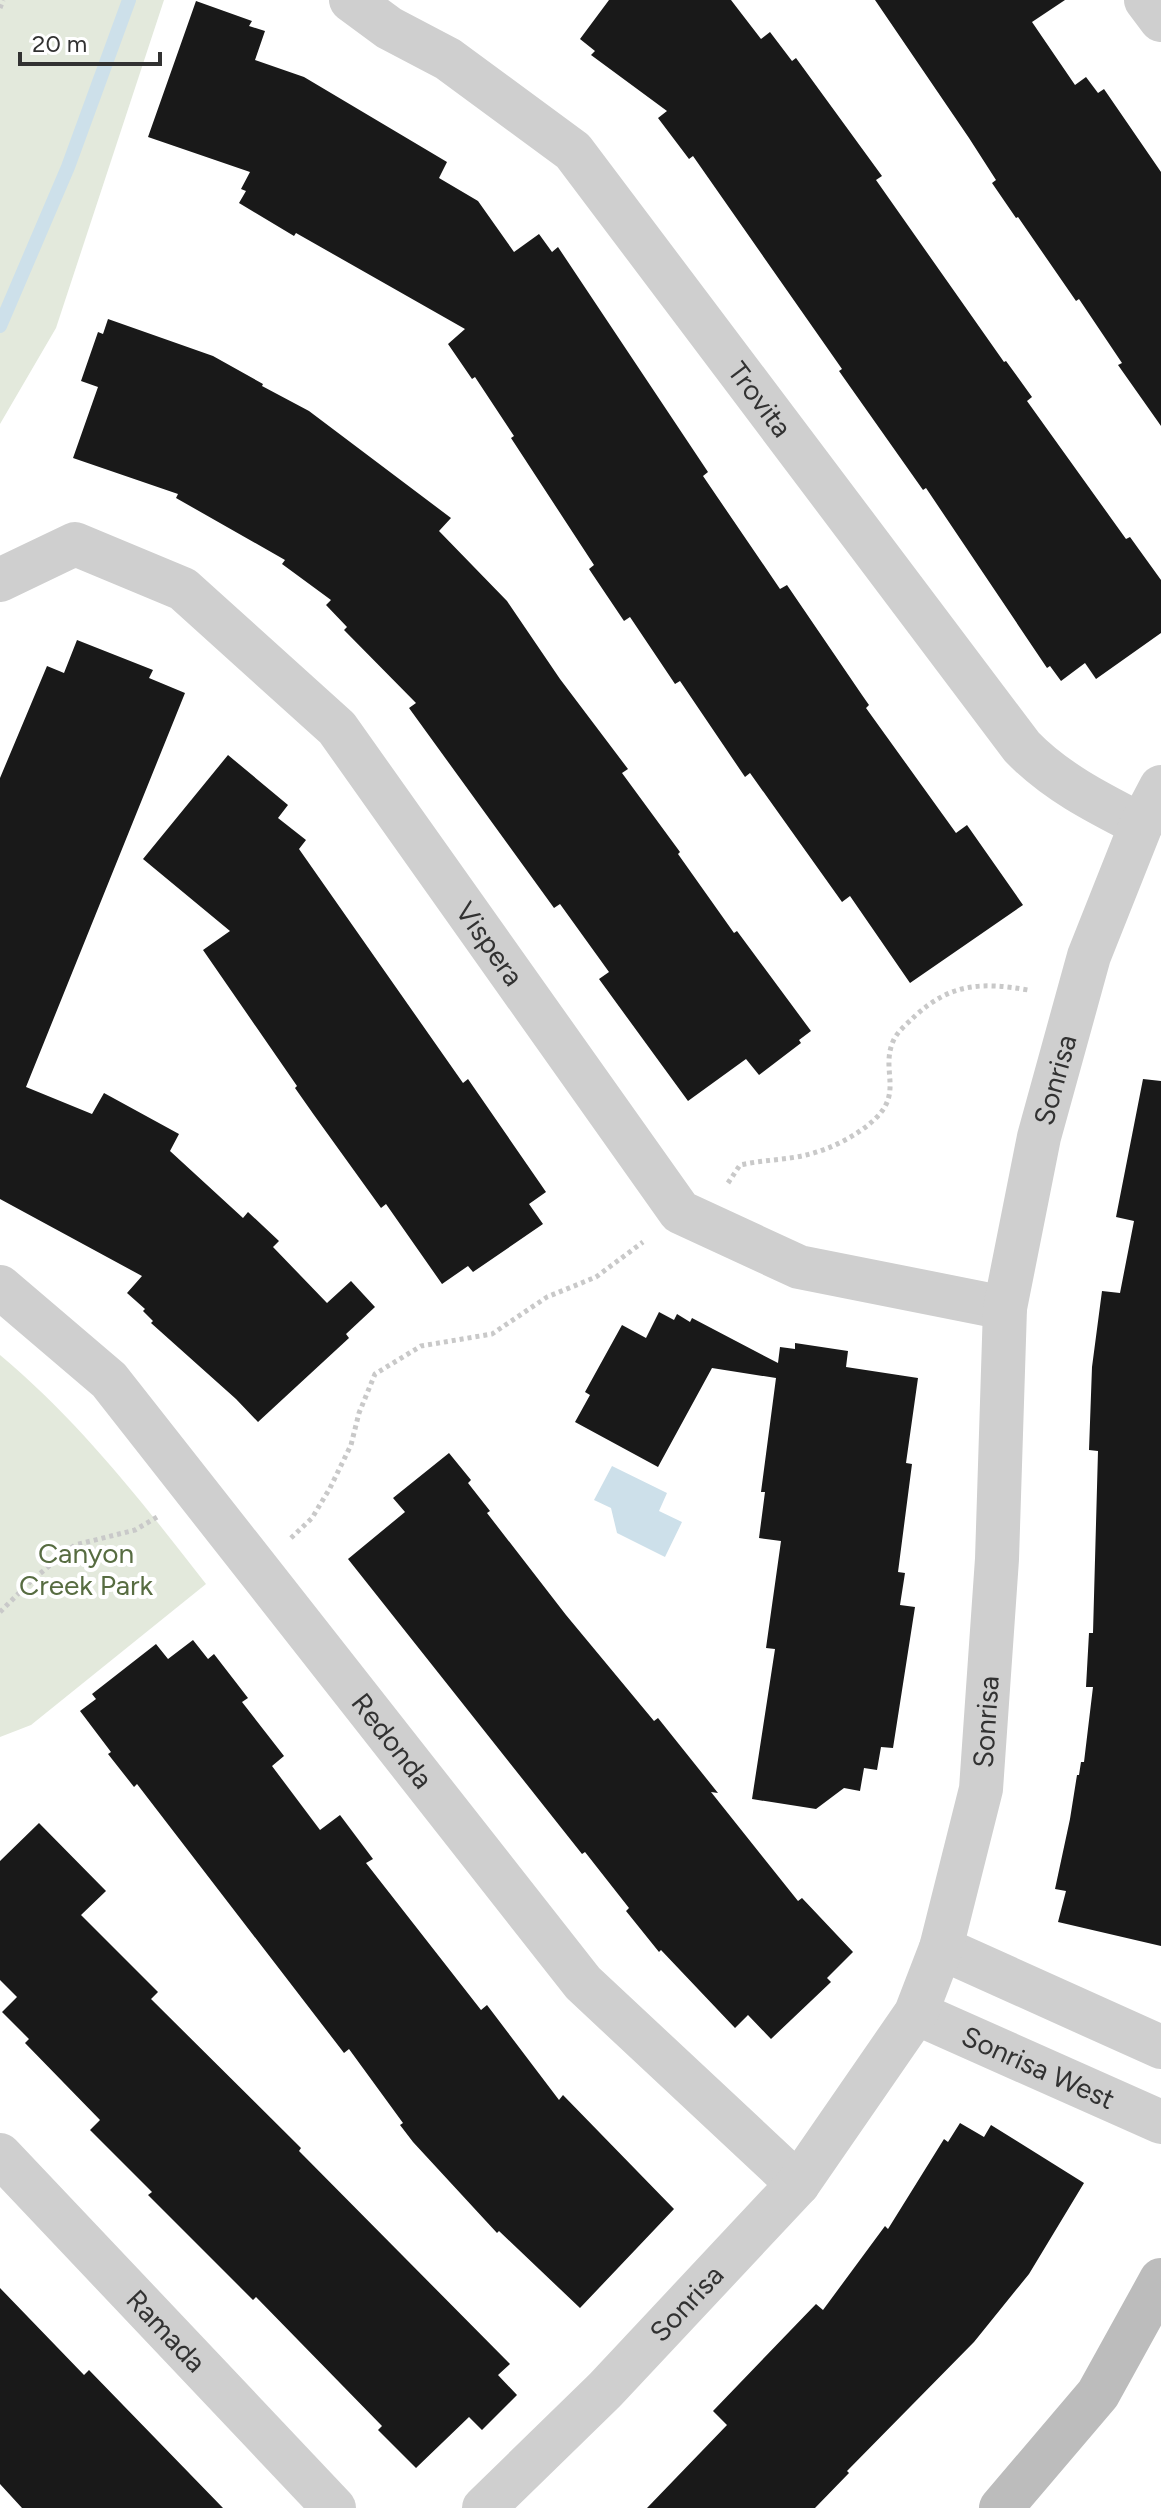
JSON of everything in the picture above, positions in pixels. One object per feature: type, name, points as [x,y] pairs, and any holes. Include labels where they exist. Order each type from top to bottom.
[{"type":"street","name":"Trovita","points":[[351,0],[389,28],[448,59],[573,151],[1022,747],[1043,768],[1084,796],[1141,825]]},
{"type":"street","points":[[1146,0],[1161,20]]},
{"type":"street","name":"Vispera","points":[[0,580],[75,544],[183,589],[337,728],[680,1212],[799,1267],[1005,1308]]},
{"type":"street","name":"Sonrisa","points":[[484,2508],[605,2390],[798,2184],[916,2013],[941,1948],[981,1789],[997,1559],[1005,1308],[1039,1137],[1089,956],[1141,825],[1161,787]]},
{"type":"street","name":"Redonda","points":[[0,1287],[109,1380],[583,1983],[798,2184]]},
{"type":"street","points":[[941,1948],[1161,2047]]},
{"type":"street","name":"Sonrisa West","points":[[916,2013],[1161,2122]]},
{"type":"street","name":"Ramada","points":[[0,2155],[334,2508]]},
{"type":"street","points":[[1001,2508],[1098,2394],[1161,2280]]},
{"type":"path","points":[[0,8],[3,0]]},
{"type":"path","points":[[720,1194],[740,1165],[807,1155],[846,1139],[876,1118],[892,1096],[892,1045],[902,1028],[933,1000],[962,988],[993,984],[1028,990]]},
{"type":"path","points":[[0,1612],[32,1580],[75,1545],[135,1530],[159,1516],[282,1546],[312,1518],[351,1445],[359,1413],[375,1374],[421,1346],[492,1334],[547,1297],[596,1277],[643,1242]]},
{"type":"green space","points":[[0,0],[164,0],[56,328],[0,424]]},
{"type":"green space","name":"Canyon Creek Park","points":[[0,1355],[83,1435],[134,1493],[206,1584],[31,1725],[0,1737]]},
{"type":"water","points":[[612,1466],[667,1493],[659,1511],[682,1522],[665,1557],[617,1533],[611,1508],[594,1500]]},
{"type":"building","points":[[609,0],[731,0],[761,39],[770,32],[792,61],[796,58],[882,176],[876,180],[1032,397],[1027,401],[1126,539],[1130,537],[1161,580],[1161,633],[1096,679],[1085,663],[1061,681],[1050,666],[1047,668],[926,488],[923,490],[839,371],[842,369],[693,156],[689,159],[658,118],[667,111],[591,55],[595,51],[580,39]]},
{"type":"building","points":[[875,0],[1065,0],[1032,22],[1075,85],[1086,77],[1098,93],[1104,89],[1161,172],[1161,426],[1118,365],[1122,363],[1079,299],[1076,301],[992,183],[996,180]]},
{"type":"building","points":[[196,1],[252,21],[249,26],[265,31],[255,60],[304,77],[447,162],[439,178],[478,201],[514,252],[539,234],[552,252],[558,247],[708,472],[703,476],[780,589],[787,585],[869,705],[866,708],[956,833],[967,825],[1023,905],[910,983],[850,896],[842,902],[750,773],[745,777],[680,681],[675,684],[630,617],[624,621],[589,569],[594,565],[511,438],[514,436],[475,377],[472,379],[448,344],[465,329],[239,203],[246,191],[241,189],[250,172],[148,137]]},
{"type":"building","points":[[108,319],[213,356],[263,384],[309,411],[451,518],[439,531],[507,601],[560,679],[628,769],[622,773],[680,852],[678,854],[734,933],[737,931],[811,1031],[799,1040],[801,1043],[759,1075],[746,1059],[688,1101],[599,979],[609,972],[560,904],[554,908],[409,708],[416,703],[344,630],[347,627],[326,605],[331,600],[282,564],[285,560],[176,498],[178,494],[73,458],[98,387],[81,381],[98,332],[103,334]]},
{"type":"building","points":[[77,640],[153,670],[149,678],[185,693],[26,1087],[92,1114],[104,1093],[179,1134],[170,1151],[243,1218],[248,1212],[279,1241],[273,1247],[327,1303],[351,1281],[375,1307],[346,1334],[349,1338],[258,1422],[151,1323],[153,1321],[143,1311],[145,1309],[127,1293],[142,1276],[0,1199],[0,778],[47,666],[64,673]]},
{"type":"building","points":[[228,755],[288,805],[278,818],[306,840],[299,849],[463,1083],[468,1079],[546,1192],[529,1204],[543,1224],[473,1272],[468,1266],[442,1284],[386,1204],[381,1208],[295,1088],[297,1086],[203,950],[230,931],[143,859]]},
{"type":"building","points":[[1143,1079],[1161,1081],[1161,1946],[1058,1922],[1066,1891],[1055,1889],[1077,1775],[1081,1762],[1084,1762],[1093,1687],[1086,1687],[1089,1633],[1093,1633],[1098,1451],[1089,1450],[1092,1367],[1102,1291],[1120,1293],[1134,1221],[1116,1217]]},
{"type":"building","points":[[659,1312],[674,1320],[677,1314],[690,1322],[692,1318],[778,1363],[780,1347],[795,1349],[795,1343],[848,1351],[846,1367],[918,1378],[906,1463],[912,1464],[898,1572],[905,1573],[900,1605],[915,1607],[893,1748],[881,1747],[877,1770],[864,1768],[860,1791],[844,1788],[816,1809],[752,1799],[775,1649],[766,1648],[781,1541],[759,1538],[765,1492],[761,1492],[776,1378],[712,1368],[658,1467],[575,1422],[590,1395],[585,1392],[622,1325],[646,1338]]},
{"type":"building","points":[[449,1453],[471,1480],[468,1483],[490,1511],[487,1513],[566,1615],[654,1721],[658,1718],[718,1793],[711,1792],[798,1901],[802,1898],[853,1952],[827,1978],[831,1982],[771,2039],[748,2015],[735,2028],[661,1950],[659,1952],[585,1852],[582,1854],[348,1559],[405,1512],[393,1498]]},
{"type":"building","points":[[193,1640],[208,1659],[214,1654],[248,1698],[242,1702],[284,1756],[272,1766],[320,1830],[340,1815],[373,1859],[366,1863],[481,2010],[487,2005],[559,2100],[563,2095],[674,2209],[580,2308],[499,2231],[497,2233],[413,2142],[400,2125],[403,2123],[349,2049],[344,2053],[137,1784],[134,1787],[108,1754],[111,1752],[80,1711],[96,1699],[92,1694],[156,1644],[168,1659]]},
{"type":"building","points":[[39,1823],[106,1891],[81,1915],[158,1992],[151,1999],[301,2148],[299,2151],[510,2364],[498,2375],[517,2395],[482,2430],[469,2417],[416,2468],[378,2430],[382,2426],[256,2297],[253,2300],[148,2195],[152,2192],[90,2130],[100,2120],[25,2043],[29,2039],[2,2012],[17,1997],[0,1980],[0,1861]]},
{"type":"building","points":[[960,2123],[984,2137],[991,2125],[1084,2183],[1029,2274],[974,2342],[847,2471],[849,2473],[815,2508],[647,2508],[727,2425],[713,2411],[816,2304],[823,2310],[885,2226],[888,2229],[944,2139],[948,2142]]},
{"type":"building","points":[[0,2288],[84,2375],[89,2370],[223,2508],[22,2508],[0,2484]]},
{"type":"waterway","points":[[0,326],[68,167],[129,0]]}]
